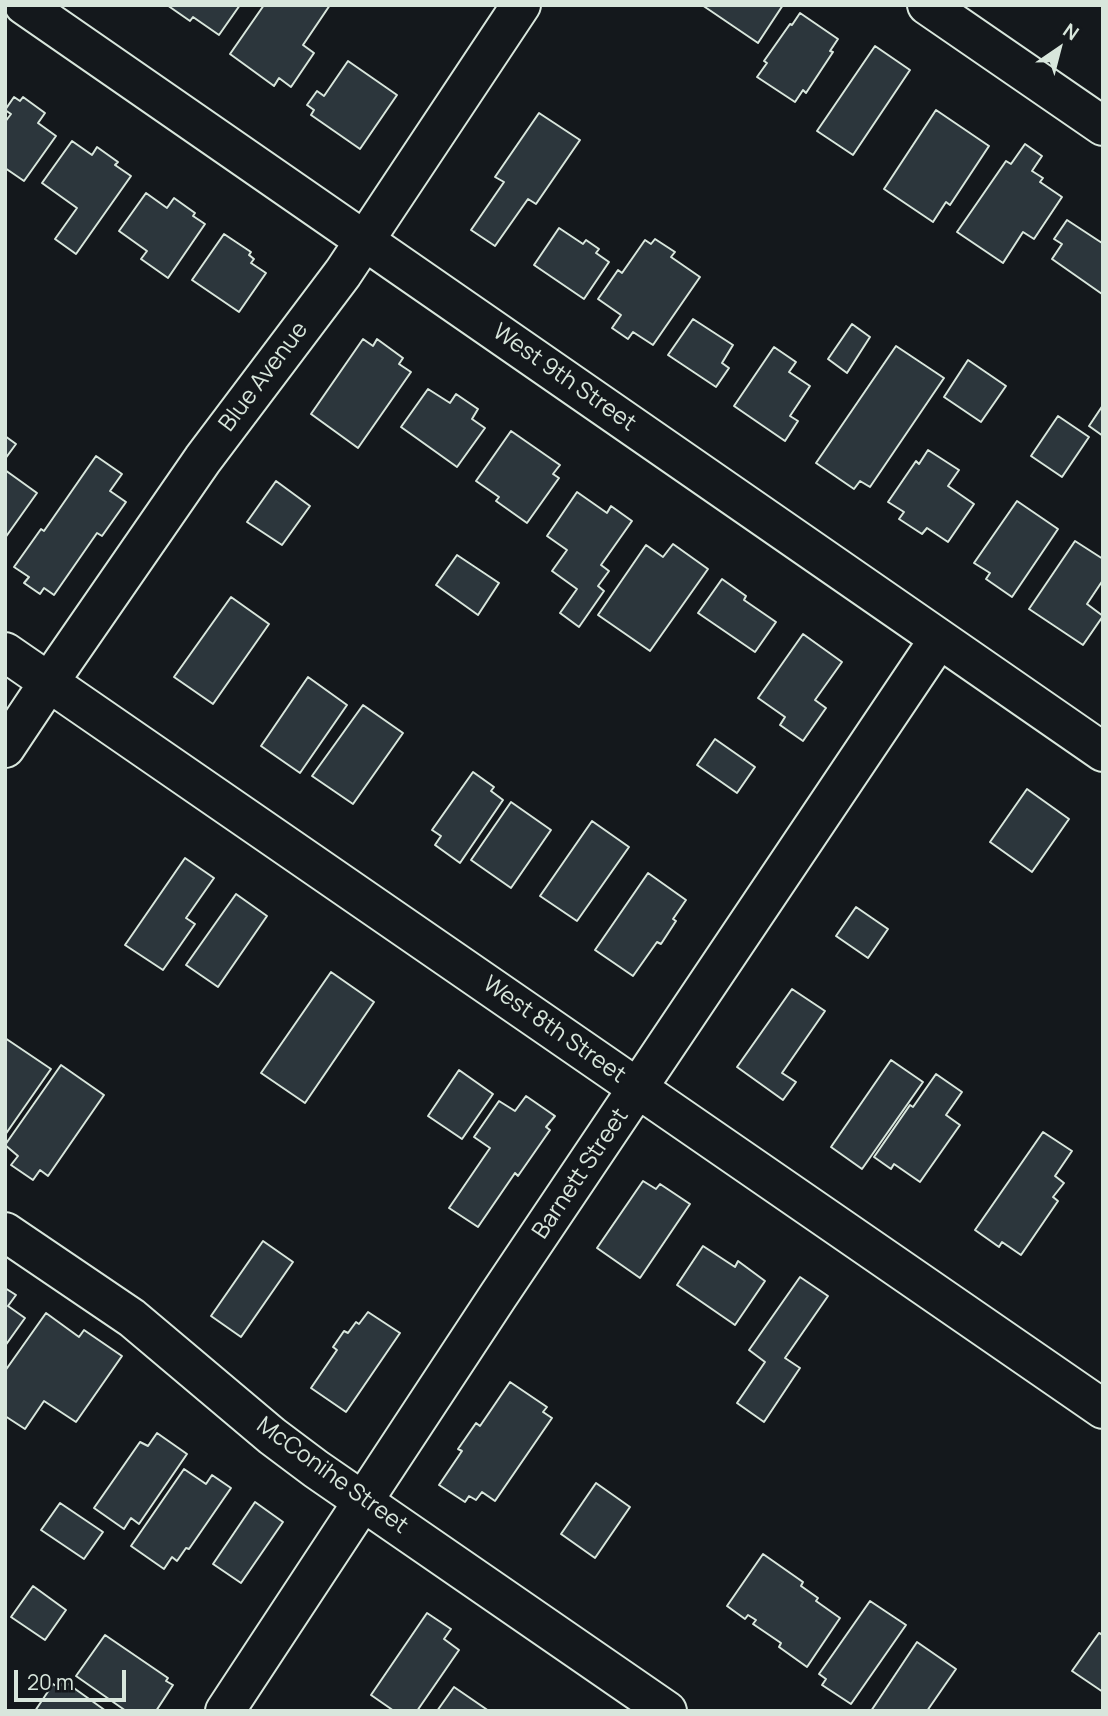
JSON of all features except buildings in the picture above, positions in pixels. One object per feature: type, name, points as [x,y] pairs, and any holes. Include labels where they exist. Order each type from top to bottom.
[{"type":"street","name":"West 9th Street","points":[[24,5],[1103,752]]},
{"type":"street","name":"Blue Avenue","points":[[5,748],[203,458],[343,273],[521,5]]},
{"type":"street","points":[[927,5],[1103,127]]},
{"type":"street","name":"Barnett Street","points":[[225,1711],[498,1296],[939,639]]},
{"type":"street","name":"West 8th Street","points":[[5,652],[1103,1409]]},
{"type":"street","name":"McConihe Street","points":[[5,1232],[132,1318],[272,1436],[316,1469],[365,1500],[667,1711]]}]
